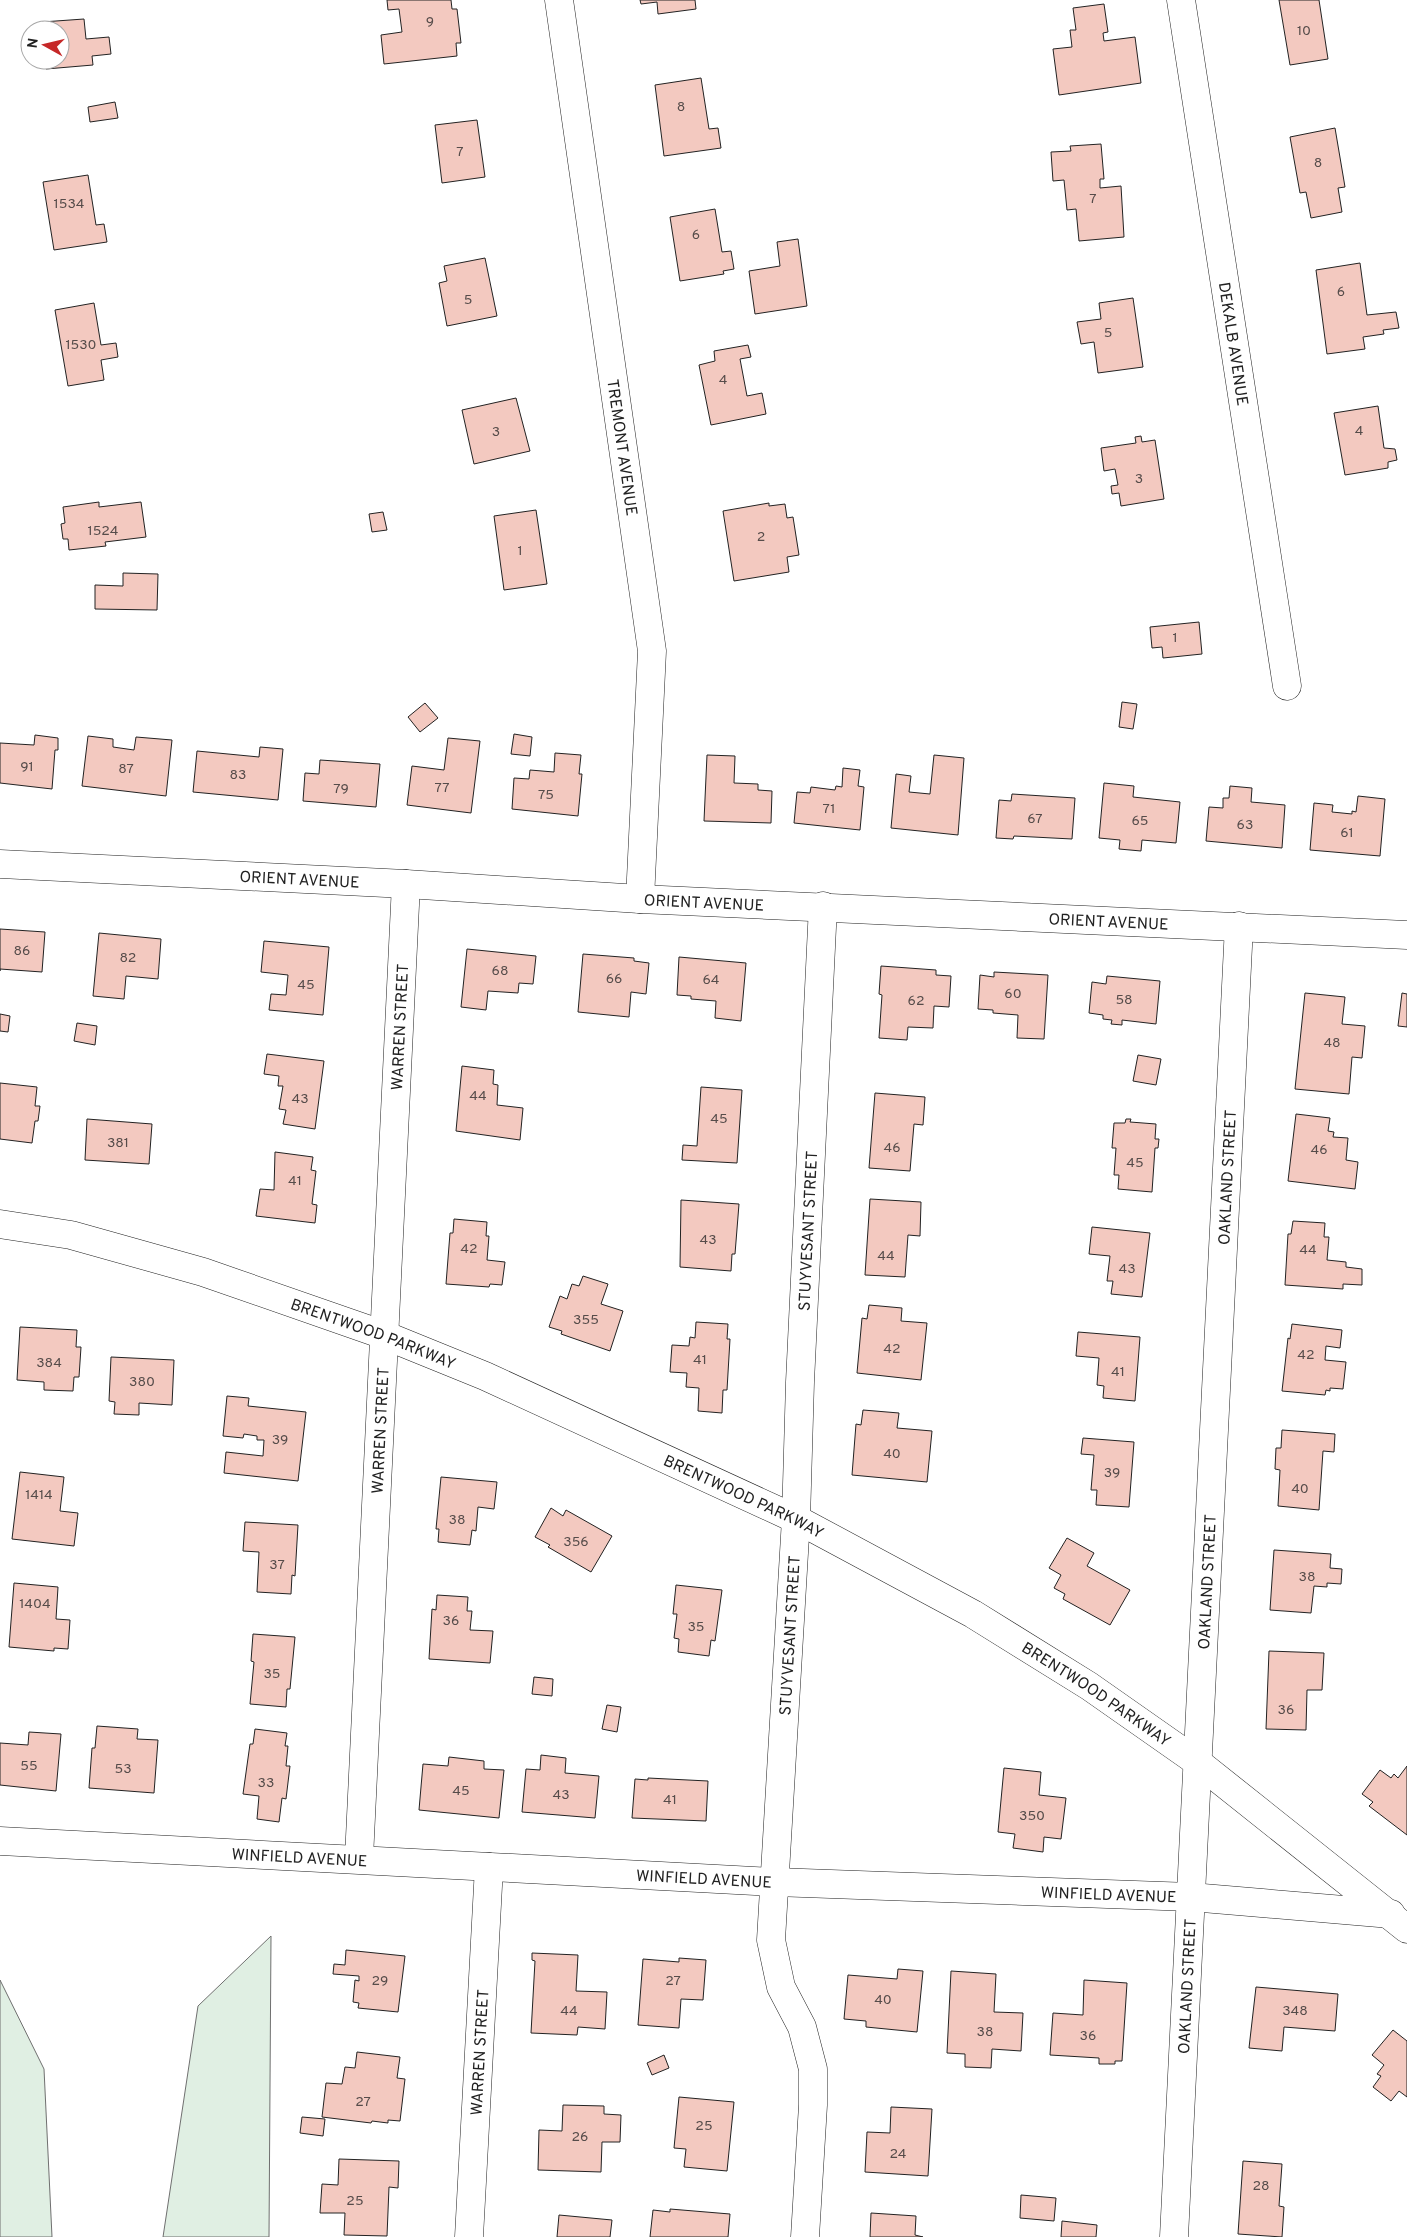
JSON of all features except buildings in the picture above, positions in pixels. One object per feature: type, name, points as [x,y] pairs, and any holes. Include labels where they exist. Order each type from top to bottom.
[{"type":"street","name":"TREMONT AVENUE","points":[[559,0],[652,651],[640,898]]},
{"type":"street","name":"DEKALB AVENUE","points":[[1181,0],[1287,686]]},
{"type":"street","name":"ORIENT AVENUE","points":[[0,864],[406,884],[640,898],[1407,935]]},
{"type":"street","name":"WARREN STREET","points":[[359,1858],[378,1502],[384,1335],[406,884]]},
{"type":"street","name":"STUYVESANT STREET","points":[[805,2237],[814,2105],[813,2069],[802,2027],[781,1987],[771,1940],[796,1519],[801,1362],[824,906]]},
{"type":"street","name":"OAKLAND STREET","points":[[1174,2237],[1196,1761],[1215,1432],[1239,926]]},
{"type":"street","name":"BRENTWOOD PARKWAY","points":[[0,1224],[71,1235],[203,1272],[384,1335],[485,1376],[796,1519],[973,1614],[1089,1686],[1196,1761],[1401,1920]]},
{"type":"street","name":"WINFIELD AVENUE","points":[[0,1841],[359,1858],[775,1882],[1191,1897],[1401,1920]]},
{"type":"street","name":"WARREN STREET","points":[[469,2237],[489,1867]]},
{"type":"green space","points":[[271,1936],[269,2237],[163,2237],[198,2006]]},
{"type":"green space","points":[[0,1980],[44,2069],[52,2237],[0,2237]]}]
